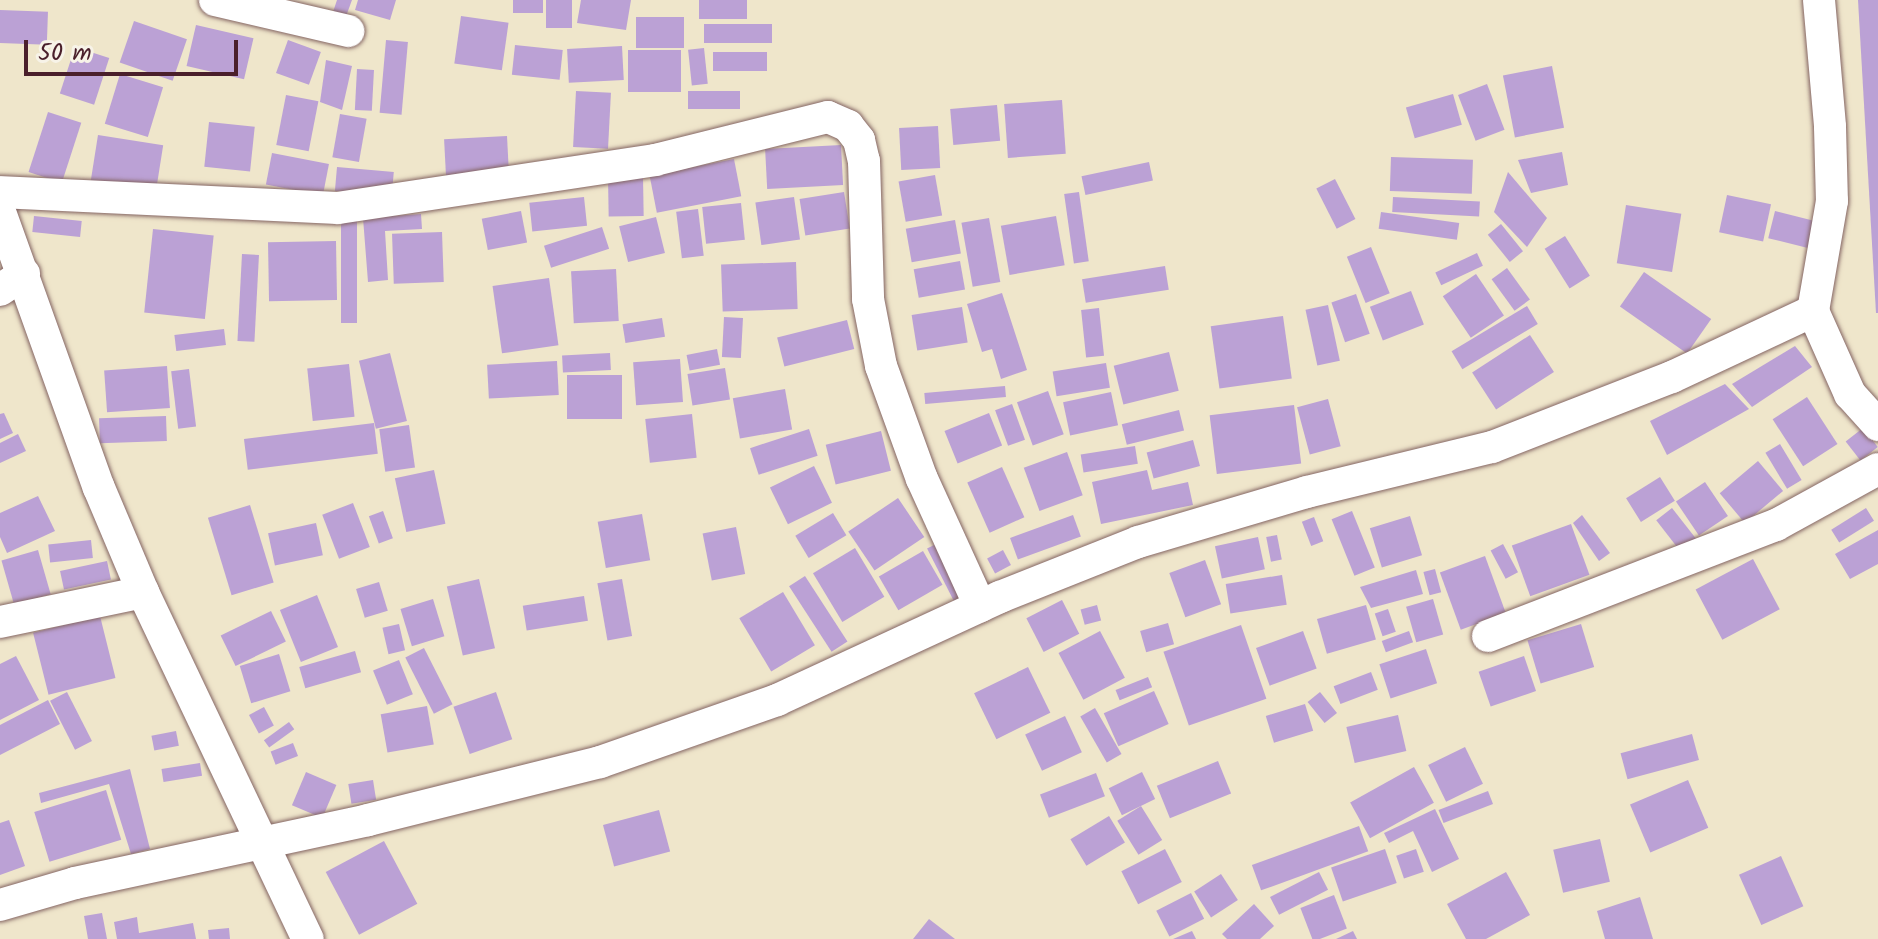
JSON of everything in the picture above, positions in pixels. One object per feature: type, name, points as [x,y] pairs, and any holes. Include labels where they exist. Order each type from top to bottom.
[{"type":"street","points":[[215,0],[348,31]]},
{"type":"street","points":[[1819,0],[1832,201],[1813,311],[1850,394],[1878,425]]},
{"type":"street","points":[[0,192],[338,208],[655,160],[828,117],[848,126],[859,140],[864,161],[868,299],[881,366],[922,479],[980,606]]},
{"type":"street","points":[[0,212],[12,282],[143,592],[308,939]]},
{"type":"street","points":[[0,905],[75,883],[600,762],[777,700],[980,606],[1138,542],[1307,492],[1492,447],[1672,377],[1813,311]]},
{"type":"street","points":[[1488,636],[1776,525],[1878,469]]},
{"type":"street","points":[[0,622],[143,592]]},
{"type":"building","points":[[337,0],[352,0],[345,19],[332,15]]},
{"type":"building","points":[[358,0],[396,0],[390,20],[355,10]]},
{"type":"building","points":[[513,0],[543,0],[543,13],[513,13]]},
{"type":"building","points":[[546,0],[572,0],[572,28],[546,28]]},
{"type":"building","points":[[581,0],[631,0],[626,30],[577,23]]},
{"type":"building","points":[[699,0],[747,0],[747,19],[699,19]]},
{"type":"building","points":[[1858,0],[1878,0],[1878,313],[1876,313]]},
{"type":"building","points":[[0,10],[48,12],[47,45],[0,43]]},
{"type":"building","points":[[461,16],[509,23],[502,70],[454,64]]},
{"type":"building","points":[[636,17],[684,17],[684,48],[636,48]]},
{"type":"building","points":[[134,21],[187,39],[173,81],[120,63]]},
{"type":"building","points":[[704,24],[772,24],[772,43],[704,43]]},
{"type":"building","points":[[196,25],[253,38],[244,79],[187,66]]},
{"type":"building","points":[[288,40],[321,52],[309,85],[276,73]]},
{"type":"building","points":[[386,40],[408,42],[402,115],[380,113]]},
{"type":"building","points":[[515,45],[563,50],[560,80],[512,75]]},
{"type":"building","points":[[622,46],[624,80],[569,83],[567,49]]},
{"type":"building","points":[[75,47],[109,58],[94,105],[60,94]]},
{"type":"building","points":[[704,48],[708,84],[692,85],[688,50]]},
{"type":"building","points":[[628,50],[681,50],[681,92],[628,92]]},
{"type":"building","points":[[713,52],[767,52],[767,71],[713,71]]},
{"type":"building","points":[[326,60],[352,66],[342,110],[320,102]]},
{"type":"building","points":[[1552,66],[1564,128],[1515,137],[1503,76]]},
{"type":"building","points":[[357,69],[374,70],[372,111],[355,110]]},
{"type":"building","points":[[120,74],[163,87],[148,137],[105,124]]},
{"type":"building","points":[[1487,84],[1505,130],[1476,141],[1458,95]]},
{"type":"building","points":[[576,91],[611,93],[608,149],[573,147]]},
{"type":"building","points":[[688,91],[740,91],[740,109],[688,109]]},
{"type":"building","points":[[1453,94],[1462,125],[1415,138],[1406,108]]},
{"type":"building","points":[[286,95],[318,101],[309,151],[276,145]]},
{"type":"building","points":[[1062,100],[1066,154],[1008,158],[1004,104]]},
{"type":"building","points":[[997,105],[1000,141],[953,145],[950,109]]},
{"type":"building","points":[[48,112],[81,123],[62,183],[29,172]]},
{"type":"building","points":[[340,114],[367,119],[359,162],[332,157]]},
{"type":"building","points":[[209,122],[255,127],[250,172],[204,167]]},
{"type":"building","points":[[938,126],[940,168],[901,170],[899,128]]},
{"type":"building","points":[[98,135],[163,145],[156,191],[91,180]]},
{"type":"building","points":[[507,136],[509,173],[446,176],[444,139]]},
{"type":"building","points":[[841,145],[843,185],[767,189],[765,149]]},
{"type":"building","points":[[1562,152],[1568,185],[1531,193],[1518,160]]},
{"type":"building","points":[[272,153],[329,164],[323,195],[266,184]]},
{"type":"building","points":[[1391,157],[1473,160],[1472,194],[1390,191]]},
{"type":"building","points":[[734,159],[741,196],[657,213],[650,175]]},
{"type":"building","points":[[1149,162],[1153,181],[1085,195],[1082,176]]},
{"type":"building","points":[[337,167],[394,172],[392,196],[335,191]]},
{"type":"building","points":[[1508,172],[1547,218],[1527,247],[1494,212]]},
{"type":"building","points":[[935,175],[942,215],[906,222],[899,181]]},
{"type":"building","points":[[643,177],[644,216],[609,217],[608,178]]},
{"type":"building","points":[[1335,179],[1355,219],[1337,229],[1316,189]]},
{"type":"building","points":[[844,192],[850,229],[805,236],[800,199]]},
{"type":"building","points":[[1079,192],[1089,261],[1074,263],[1064,194]]},
{"type":"building","points":[[1727,195],[1771,204],[1763,242],[1719,232]]},
{"type":"building","points":[[584,197],[587,226],[532,232],[529,203]]},
{"type":"building","points":[[794,197],[800,240],[761,245],[755,202]]},
{"type":"building","points":[[1393,197],[1480,202],[1479,217],[1392,212]]},
{"type":"building","points":[[741,203],[745,240],[706,244],[702,207]]},
{"type":"building","points":[[1626,205],[1681,214],[1672,272],[1617,263]]},
{"type":"building","points":[[698,209],[704,256],[682,258],[676,212]]},
{"type":"building","points":[[521,211],[527,242],[488,250],[482,219]]},
{"type":"building","points":[[1775,211],[1819,222],[1812,249],[1768,238]]},
{"type":"building","points":[[1381,212],[1459,223],[1457,240],[1379,229]]},
{"type":"building","points":[[421,214],[422,229],[385,231],[388,280],[368,282],[363,218]]},
{"type":"building","points":[[34,216],[82,221],[80,237],[32,232]]},
{"type":"building","points":[[1056,216],[1065,265],[1010,275],[1001,226]]},
{"type":"building","points":[[656,217],[665,253],[628,262],[619,226]]},
{"type":"building","points":[[989,218],[1000,282],[973,287],[961,223]]},
{"type":"building","points":[[341,220],[357,220],[357,323],[341,323]]},
{"type":"building","points":[[955,220],[961,253],[912,262],[906,229]]},
{"type":"building","points":[[1501,224],[1523,251],[1510,262],[1488,235]]},
{"type":"building","points":[[602,227],[609,249],[551,268],[544,246]]},
{"type":"building","points":[[153,229],[214,235],[205,319],[144,313]]},
{"type":"building","points":[[442,232],[444,282],[394,284],[392,234]]},
{"type":"building","points":[[1565,236],[1590,276],[1570,289],[1545,249]]},
{"type":"building","points":[[336,241],[337,300],[269,301],[268,242]]},
{"type":"building","points":[[1371,247],[1390,293],[1366,303],[1347,257]]},
{"type":"building","points":[[1477,253],[1483,266],[1441,285],[1435,272]]},
{"type":"building","points":[[242,254],[259,255],[254,342],[237,341]]},
{"type":"building","points":[[960,261],[965,290],[919,298],[914,269]]},
{"type":"building","points":[[796,262],[798,309],[723,312],[721,265]]},
{"type":"building","points":[[1165,266],[1169,290],[1086,303],[1082,279]]},
{"type":"building","points":[[1507,268],[1530,300],[1515,311],[1492,279]]},
{"type":"building","points":[[616,269],[619,321],[574,323],[571,271]]},
{"type":"building","points":[[1644,272],[1711,319],[1687,353],[1620,306]]},
{"type":"building","points":[[1476,274],[1504,315],[1471,338],[1443,296]]},
{"type":"building","points":[[549,278],[558,345],[502,353],[493,286]]},
{"type":"building","points":[[1411,291],[1424,325],[1383,340],[1370,307]]},
{"type":"building","points":[[1002,293],[1027,370],[1001,379],[992,349],[982,352],[967,304]]},
{"type":"building","points":[[1356,294],[1370,334],[1345,342],[1331,302]]},
{"type":"building","points":[[1328,305],[1340,361],[1317,366],[1306,310]]},
{"type":"building","points":[[1527,306],[1538,324],[1462,369],[1452,351]]},
{"type":"building","points":[[962,307],[968,343],[917,351],[912,315]]},
{"type":"building","points":[[1099,308],[1104,356],[1086,358],[1081,310]]},
{"type":"building","points":[[1283,316],[1292,378],[1219,389],[1211,326]]},
{"type":"building","points":[[724,317],[743,318],[741,358],[722,357]]},
{"type":"building","points":[[662,318],[665,337],[625,343],[622,324]]},
{"type":"building","points":[[847,320],[854,349],[784,367],[777,337]]},
{"type":"building","points":[[224,329],[226,345],[176,351],[174,335]]},
{"type":"building","points":[[1530,335],[1554,372],[1496,409],[1472,373]]},
{"type":"building","points":[[1795,346],[1812,367],[1752,407],[1732,384]]},
{"type":"building","points":[[717,349],[720,365],[690,371],[687,355]]},
{"type":"building","points":[[1169,352],[1179,391],[1123,405],[1114,366]]},
{"type":"building","points":[[390,353],[407,421],[376,429],[359,361]]},
{"type":"building","points":[[610,353],[611,370],[563,372],[562,356]]},
{"type":"building","points":[[680,359],[683,402],[636,405],[633,362]]},
{"type":"building","points":[[557,361],[559,395],[489,399],[487,365]]},
{"type":"building","points":[[1106,363],[1110,388],[1057,396],[1053,371]]},
{"type":"building","points":[[349,364],[355,417],[313,421],[307,368]]},
{"type":"building","points":[[167,366],[170,408],[107,412],[104,370]]},
{"type":"building","points":[[725,368],[730,400],[692,406],[687,374]]},
{"type":"building","points":[[189,369],[196,427],[178,429],[171,371]]},
{"type":"building","points":[[567,375],[622,375],[622,419],[567,419]]},
{"type":"building","points":[[1725,384],[1749,409],[1667,455],[1650,421]]},
{"type":"building","points":[[1005,386],[1006,397],[925,404],[924,393]]},
{"type":"building","points":[[785,389],[792,429],[740,439],[733,398]]},
{"type":"building","points":[[1048,391],[1064,434],[1033,446],[1017,402]]},
{"type":"building","points":[[1111,392],[1118,425],[1070,435],[1063,402]]},
{"type":"building","points":[[1807,397],[1837,444],[1803,466],[1773,419]]},
{"type":"building","points":[[1328,399],[1341,446],[1310,455],[1297,407]]},
{"type":"building","points":[[1012,404],[1025,440],[1008,446],[995,410]]},
{"type":"building","points":[[1294,405],[1301,464],[1217,474],[1210,415]]},
{"type":"building","points":[[1179,410],[1184,430],[1127,445],[1122,424]]},
{"type":"building","points":[[4,413],[13,433],[0,439],[0,414]]},
{"type":"building","points":[[989,413],[1002,445],[958,463],[944,431]]},
{"type":"building","points":[[692,414],[697,458],[650,463],[645,419]]},
{"type":"building","points":[[166,416],[167,441],[100,443],[99,418]]},
{"type":"building","points":[[374,423],[378,454],[248,470],[244,439]]},
{"type":"building","points":[[409,425],[415,468],[385,472],[379,429]]},
{"type":"building","points":[[1863,428],[1878,447],[1860,460],[1846,442]]},
{"type":"building","points":[[809,429],[818,456],[759,475],[750,448]]},
{"type":"building","points":[[881,431],[891,471],[836,485],[826,445]]},
{"type":"building","points":[[18,434],[26,451],[0,463],[0,443]]},
{"type":"building","points":[[1193,440],[1200,466],[1154,479],[1147,452]]},
{"type":"building","points":[[1780,444],[1802,480],[1787,489],[1765,453]]},
{"type":"building","points":[[1135,446],[1138,464],[1083,472],[1081,455]]},
{"type":"building","points":[[1067,452],[1083,495],[1040,511],[1024,468]]},
{"type":"building","points":[[1758,461],[1783,491],[1745,523],[1720,493]]},
{"type":"building","points":[[814,466],[832,503],[788,524],[770,487]]},
{"type":"building","points":[[1002,467],[1024,517],[990,533],[967,482]]},
{"type":"building","points":[[434,470],[445,524],[406,532],[395,478]]},
{"type":"building","points":[[1147,470],[1152,490],[1188,482],[1193,505],[1101,524],[1092,482]]},
{"type":"building","points":[[1660,477],[1675,501],[1641,522],[1626,498]]},
{"type":"building","points":[[1705,482],[1728,516],[1699,536],[1676,502]]},
{"type":"building","points":[[38,496],[55,531],[7,553],[0,537],[0,513]]},
{"type":"building","points":[[898,498],[924,537],[875,571],[848,532]]},
{"type":"building","points":[[353,503],[370,547],[339,559],[322,515]]},
{"type":"building","points":[[250,505],[274,582],[232,595],[208,518]]},
{"type":"building","points":[[1672,508],[1698,541],[1682,553],[1656,520]]},
{"type":"building","points":[[1866,508],[1874,521],[1839,542],[1831,530]]},
{"type":"building","points":[[383,511],[393,538],[379,543],[369,516]]},
{"type":"building","points":[[1352,511],[1375,568],[1354,576],[1332,519]]},
{"type":"building","points":[[833,513],[846,535],[809,558],[795,536]]},
{"type":"building","points":[[642,514],[650,560],[606,568],[598,522]]},
{"type":"building","points":[[1073,515],[1081,537],[1018,560],[1010,538]]},
{"type":"building","points":[[1582,515],[1610,553],[1599,561],[1573,523]]},
{"type":"building","points":[[1410,516],[1422,555],[1382,567],[1370,528]]},
{"type":"building","points":[[1314,517],[1323,541],[1311,546],[1302,522]]},
{"type":"building","points":[[316,523],[323,555],[275,565],[268,533]]},
{"type":"building","points":[[1571,524],[1589,575],[1530,596],[1512,546]]},
{"type":"building","points":[[736,527],[745,574],[712,581],[703,533]]},
{"type":"building","points":[[1878,530],[1878,564],[1850,579],[1835,554]]},
{"type":"building","points":[[1277,535],[1282,560],[1271,562],[1266,537]]},
{"type":"building","points":[[1258,537],[1265,569],[1222,578],[1215,546]]},
{"type":"building","points":[[91,540],[93,558],[50,562],[48,544]]},
{"type":"building","points":[[936,544],[963,597],[954,601],[927,549]]},
{"type":"building","points":[[1503,544],[1518,572],[1506,579],[1491,551]]},
{"type":"building","points":[[855,548],[884,597],[842,622],[813,573]]},
{"type":"building","points":[[38,550],[51,594],[14,605],[1,560]]},
{"type":"building","points":[[1003,550],[1011,565],[995,573],[987,558]]},
{"type":"building","points":[[923,551],[942,585],[898,610],[879,576]]},
{"type":"building","points":[[1485,556],[1506,613],[1461,630],[1440,572]]},
{"type":"building","points":[[1753,559],[1780,609],[1722,640],[1696,590]]},
{"type":"building","points":[[1205,560],[1221,604],[1185,617],[1169,573]]},
{"type":"building","points":[[107,561],[111,580],[64,590],[60,571]]},
{"type":"building","points":[[1435,569],[1441,592],[1430,595],[1423,572]]},
{"type":"building","points":[[1416,570],[1423,594],[1371,608],[1360,587]]},
{"type":"building","points":[[1282,575],[1287,605],[1230,614],[1226,584]]},
{"type":"building","points":[[805,576],[847,641],[832,652],[789,586]]},
{"type":"building","points":[[479,579],[495,648],[463,656],[447,586]]},
{"type":"building","points":[[622,579],[632,636],[607,640],[597,583]]},
{"type":"building","points":[[379,582],[388,611],[365,618],[356,589]]},
{"type":"building","points":[[783,592],[815,645],[771,671],[739,618]]},
{"type":"building","points":[[317,595],[338,647],[301,662],[280,610]]},
{"type":"building","points":[[584,596],[588,621],[527,630],[523,606]]},
{"type":"building","points":[[433,599],[444,636],[412,646],[400,609]]},
{"type":"building","points":[[1433,599],[1443,635],[1416,642],[1406,607]]},
{"type":"building","points":[[1062,600],[1079,634],[1044,652],[1026,618]]},
{"type":"building","points":[[1097,605],[1101,620],[1085,625],[1081,609]]},
{"type":"building","points":[[1366,605],[1376,640],[1327,654],[1317,619]]},
{"type":"building","points":[[1388,609],[1396,632],[1383,636],[1375,614]]},
{"type":"building","points":[[271,611],[286,642],[236,666],[221,636]]},
{"type":"building","points":[[100,616],[115,678],[49,695],[33,633]]},
{"type":"building","points":[[1168,623],[1174,644],[1146,652],[1140,631]]},
{"type":"building","points":[[399,624],[405,650],[389,654],[382,628]]},
{"type":"building","points":[[1581,624],[1594,667],[1541,683],[1527,640]]},
{"type":"building","points":[[1241,625],[1266,699],[1189,725],[1163,652]]},
{"type":"building","points":[[1100,631],[1125,678],[1083,700],[1059,653]]},
{"type":"building","points":[[1303,631],[1317,669],[1270,686],[1256,648]]},
{"type":"building","points":[[1409,631],[1413,642],[1386,652],[1382,641]]},
{"type":"building","points":[[424,648],[453,704],[434,714],[405,658]]},
{"type":"building","points":[[1426,649],[1437,683],[1391,698],[1379,664]]},
{"type":"building","points":[[355,651],[361,672],[305,688],[299,667]]},
{"type":"building","points":[[279,654],[290,691],[251,703],[240,666]]},
{"type":"building","points":[[16,656],[39,700],[0,720],[0,664]]},
{"type":"building","points":[[1524,656],[1536,691],[1491,707],[1479,672]]},
{"type":"building","points":[[399,660],[413,694],[387,705],[373,670]]},
{"type":"building","points":[[1028,667],[1050,713],[996,739],[974,693]]},
{"type":"building","points":[[1371,672],[1378,690],[1340,704],[1334,686]]},
{"type":"building","points":[[1148,677],[1152,687],[1120,700],[1116,690]]},
{"type":"building","points":[[1154,691],[1169,724],[1118,746],[1104,713]]},
{"type":"building","points":[[67,692],[92,741],[75,750],[50,701]]},
{"type":"building","points":[[496,692],[512,739],[470,754],[453,707]]},
{"type":"building","points":[[1320,692],[1337,713],[1325,723],[1308,702]]},
{"type":"building","points":[[48,700],[60,724],[0,755],[0,725]]},
{"type":"building","points":[[1305,704],[1313,731],[1274,743],[1266,716]]},
{"type":"building","points":[[427,706],[434,744],[387,753],[381,714]]},
{"type":"building","points":[[264,707],[274,726],[259,734],[249,715]]},
{"type":"building","points":[[1095,708],[1122,754],[1107,762],[1080,716]]},
{"type":"building","points":[[1398,715],[1406,751],[1355,763],[1346,727]]},
{"type":"building","points":[[1065,716],[1082,752],[1042,771],[1025,735]]},
{"type":"building","points":[[289,722],[294,729],[269,748],[264,740]]},
{"type":"building","points":[[176,731],[179,746],[154,750],[151,736]]},
{"type":"building","points":[[1692,734],[1699,760],[1628,779],[1621,753]]},
{"type":"building","points":[[293,743],[298,756],[276,765],[271,752]]},
{"type":"building","points":[[1465,747],[1483,784],[1446,802],[1428,765]]},
{"type":"building","points":[[1218,761],[1231,793],[1170,818],[1157,786]]},
{"type":"building","points":[[200,763],[202,776],[164,782],[161,769]]},
{"type":"building","points":[[1414,767],[1434,803],[1370,838],[1350,802]]},
{"type":"building","points":[[130,769],[150,849],[131,854],[109,784],[41,803],[39,793]]},
{"type":"building","points":[[306,772],[336,785],[322,818],[292,805]]},
{"type":"building","points":[[1142,772],[1155,799],[1122,815],[1109,788]]},
{"type":"building","points":[[1096,773],[1105,796],[1049,818],[1040,795]]},
{"type":"building","points":[[373,780],[376,800],[351,804],[348,784]]},
{"type":"building","points":[[1688,780],[1708,828],[1650,852],[1630,805]]},
{"type":"building","points":[[106,790],[121,840],[49,862],[34,812]]},
{"type":"building","points":[[1488,791],[1493,804],[1444,823],[1439,810]]},
{"type":"building","points":[[1141,806],[1162,840],[1138,855],[1117,821]]},
{"type":"building","points":[[1435,809],[1459,859],[1432,872],[1413,831],[1389,843],[1384,833]]},
{"type":"building","points":[[659,810],[670,852],[614,867],[603,825]]},
{"type":"building","points":[[1109,816],[1125,843],[1086,866],[1070,839]]},
{"type":"building","points":[[9,820],[25,866],[0,875],[0,823]]},
{"type":"building","points":[[1359,826],[1368,851],[1261,890],[1252,865]]},
{"type":"building","points":[[1600,839],[1610,882],[1563,893],[1553,850]]},
{"type":"building","points":[[384,841],[417,904],[359,935],[326,872]]},
{"type":"building","points":[[1165,849],[1182,882],[1138,904],[1121,871]]},
{"type":"building","points":[[1385,849],[1397,883],[1343,902],[1331,868]]},
{"type":"building","points":[[1416,849],[1424,872],[1404,879],[1396,856]]},
{"type":"building","points":[[1781,856],[1803,906],[1761,925],[1739,875]]},
{"type":"building","points":[[1319,872],[1328,890],[1279,915],[1270,897]]},
{"type":"building","points":[[1506,872],[1530,915],[1486,939],[1466,939],[1447,904]]},
{"type":"building","points":[[1221,874],[1238,900],[1211,917],[1194,891]]},
{"type":"building","points":[[1191,893],[1204,919],[1169,937],[1156,911]]},
{"type":"building","points":[[1334,895],[1347,929],[1312,939],[1300,908]]},
{"type":"building","points":[[1640,897],[1653,939],[1605,939],[1597,911]]},
{"type":"building","points":[[1254,904],[1274,926],[1260,939],[1227,939],[1222,934]]},
{"type":"building","points":[[102,913],[107,939],[88,939],[84,916]]},
{"type":"building","points":[[137,917],[139,933],[193,923],[196,939],[117,939],[114,922]]},
{"type":"building","points":[[929,919],[955,939],[913,939]]},
{"type":"building","points":[[229,928],[230,939],[209,939],[208,930]]},
{"type":"building","points":[[1192,931],[1196,939],[1173,939]]},
{"type":"building","points":[[1353,931],[1357,939],[1336,939]]}]
